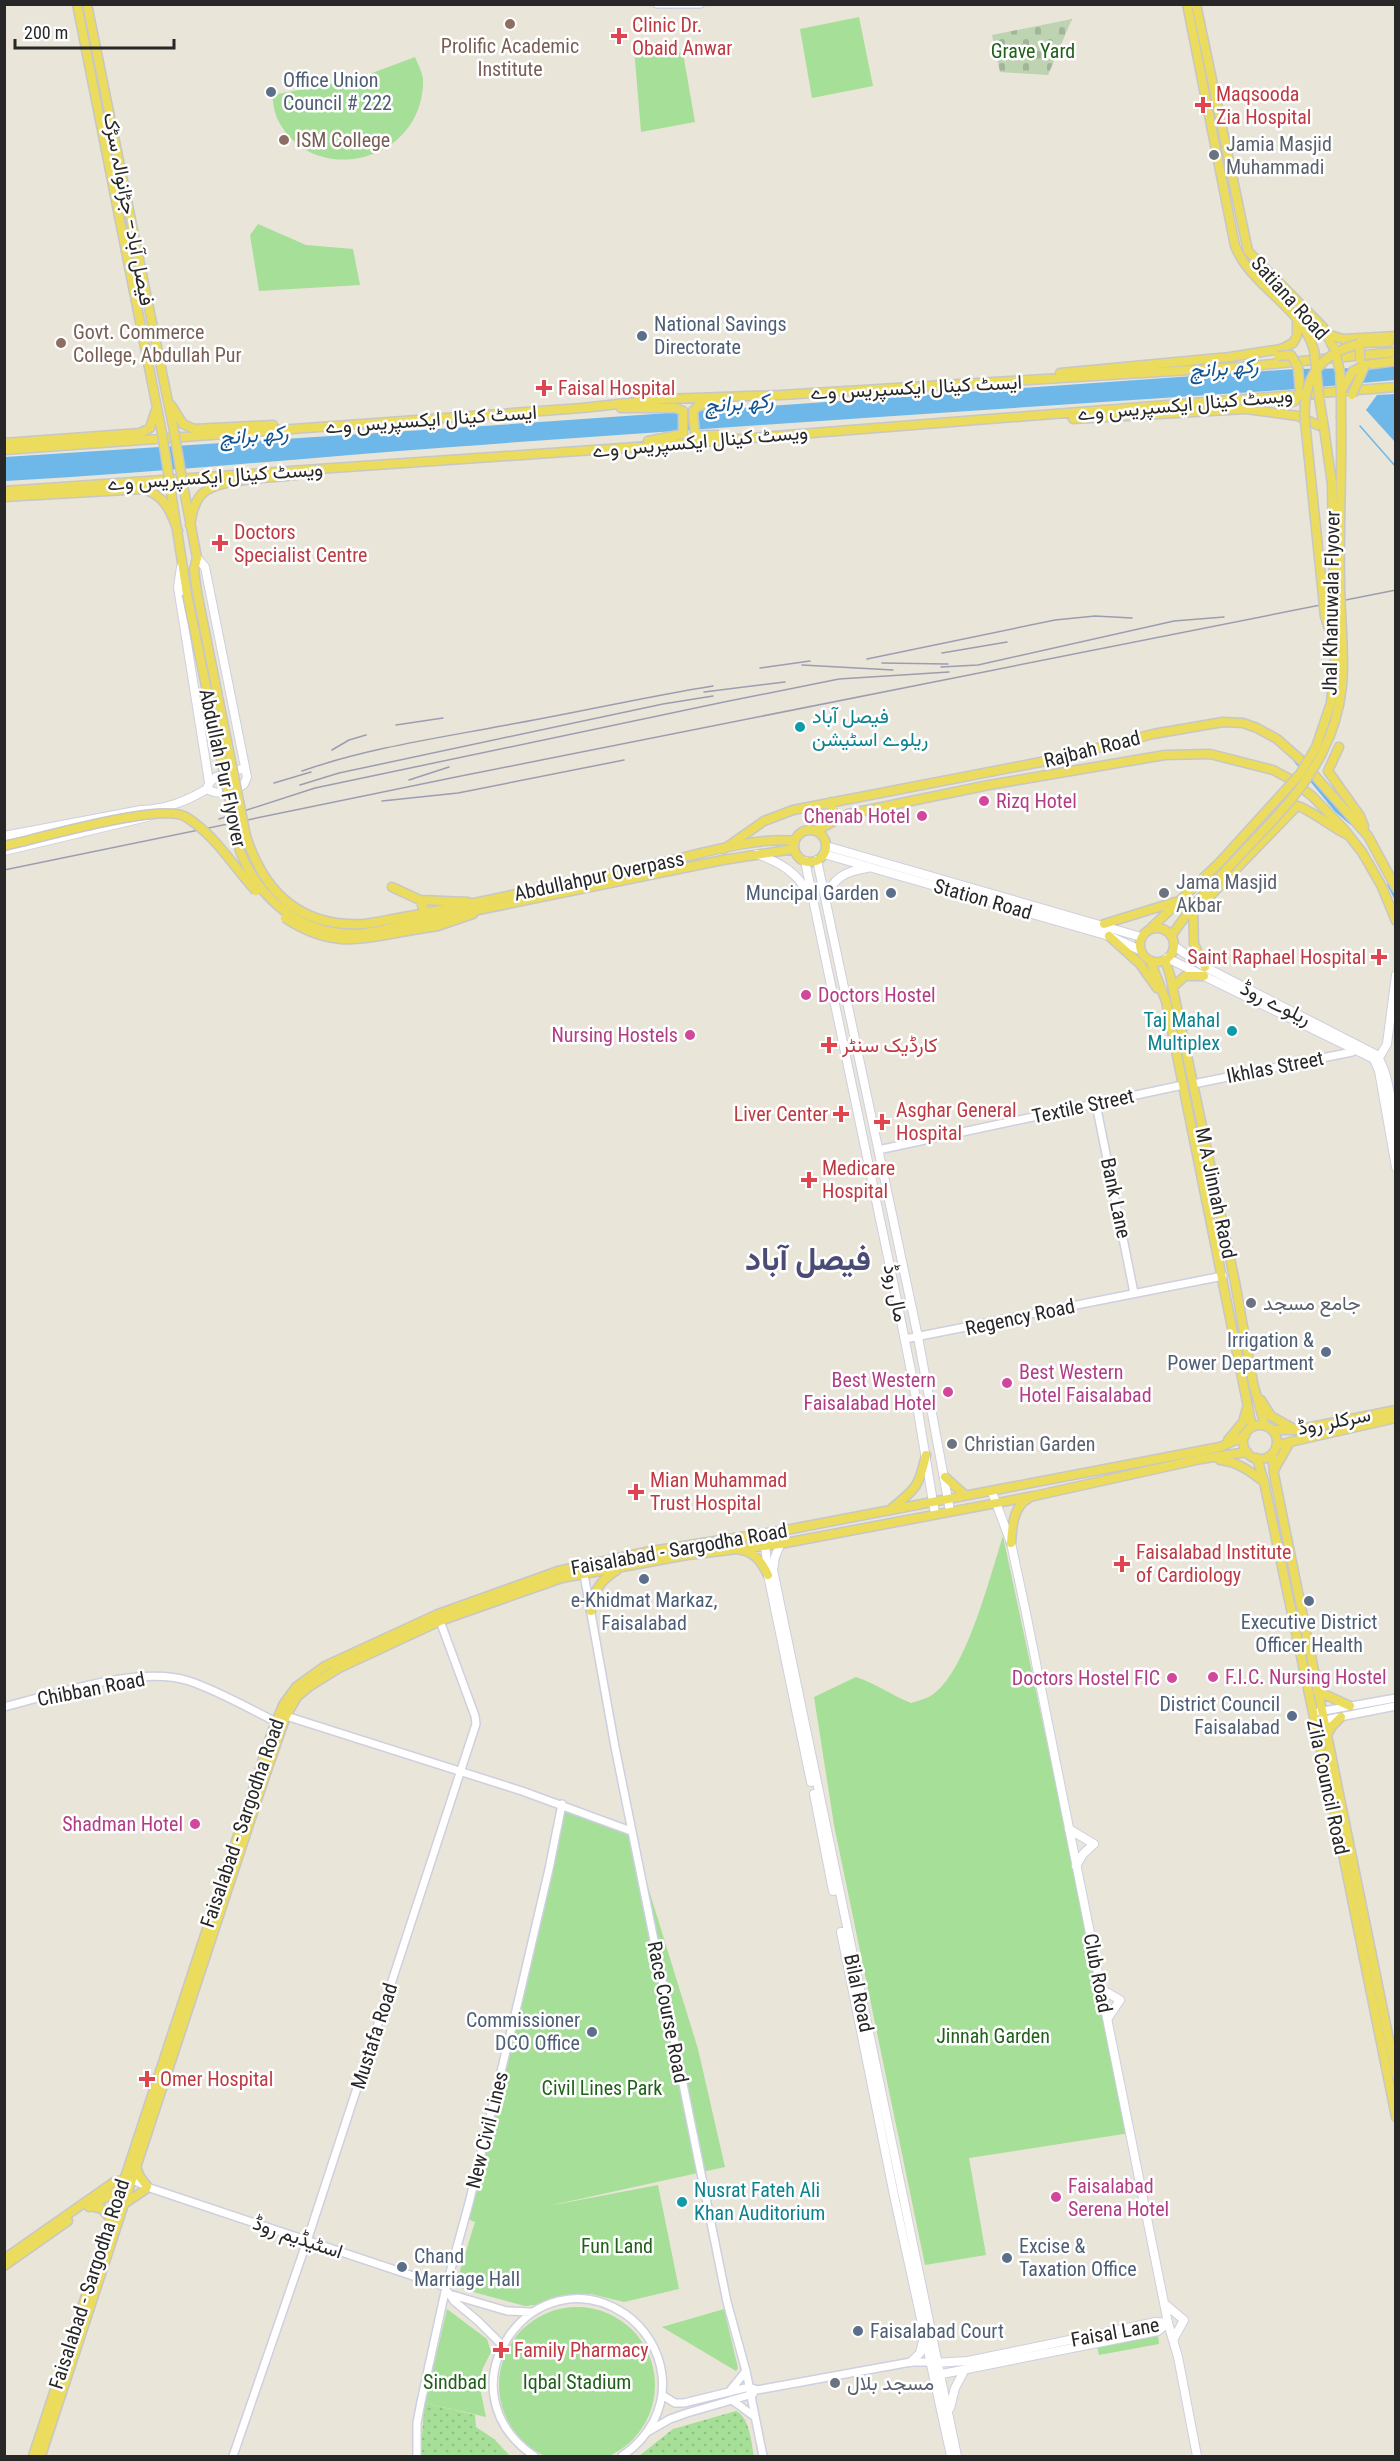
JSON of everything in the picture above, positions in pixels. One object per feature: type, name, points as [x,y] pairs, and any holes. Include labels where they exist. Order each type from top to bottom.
[{"type":"main road","name":"فیصل آباد– جڑانوالہ سڑک","points":[[77,4],[156,398],[178,531]]},
{"type":"main road","name":"فیصل آباد– جڑانوالہ سڑک","points":[[87,4],[174,431],[190,525]]},
{"type":"main road","name":"Satiana Road","points":[[1187,4],[1235,246],[1244,265],[1297,318],[1308,333],[1314,350]]},
{"type":"main road","name":"Satiana Road","points":[[1196,4],[1246,245],[1251,257],[1314,318],[1326,333],[1333,347],[1340,372],[1341,416]]},
{"type":"main road","points":[[1261,283],[1269,274]]},
{"type":"main road","points":[[992,382],[1106,368],[1230,357],[1281,349],[1293,343],[1298,329],[1297,318]]},
{"type":"main road","points":[[1326,333],[1338,339],[1395,341]]},
{"type":"main road","points":[[1334,647],[1325,616],[1305,421],[1305,397],[1313,376],[1324,361],[1341,349],[1362,341],[1395,336]]},
{"type":"main road","points":[[1362,341],[1363,363],[1352,395],[1341,397],[1348,377],[1363,363],[1395,362]]},
{"type":"main road","name":"Jhal Khanuwala Flyover","points":[[1224,865],[1300,774],[1316,747],[1331,703],[1334,684],[1332,484],[1314,350]]},
{"type":"main road","name":"ایسٹ کینال ایکسپریس وے","points":[[4,450],[582,408],[664,399],[781,395],[1240,367],[1395,352]]},
{"type":"main road","points":[[1230,357],[1291,356],[1298,364],[1298,398],[1290,405],[1260,410]]},
{"type":"main road","name":"ویسٹ کینال ایکسپریس وے","points":[[4,491],[582,451],[1395,387]]},
{"type":"main road","points":[[689,431],[693,411],[699,405],[781,395]]},
{"type":"main road","points":[[167,397],[183,424],[194,429],[426,419]]},
{"type":"main road","points":[[4,443],[140,433],[150,428],[153,423],[156,398]]},
{"type":"main road","points":[[582,408],[676,408],[683,411],[689,431]]},
{"type":"main road","points":[[948,423],[994,424],[1219,410],[1260,410],[1298,416],[1324,428]]},
{"type":"main road","name":"Jhal Khanuwala Flyover","points":[[1151,928],[1178,901],[1224,865],[1306,780],[1323,751],[1340,704],[1345,659],[1340,581],[1341,416]]},
{"type":"main road","points":[[582,451],[678,436],[689,431],[699,435],[781,434]]},
{"type":"main road","points":[[190,525],[197,501],[209,489],[218,485],[436,460]]},
{"type":"main road","points":[[4,497],[143,489],[151,491],[164,501],[178,531]]},
{"type":"main road","name":"Abdullah Pur Flyover","points":[[190,525],[198,558],[194,570],[197,592],[218,704],[246,836],[253,858],[264,878],[281,897],[296,909],[315,918],[338,924],[405,924]]},
{"type":"main road","name":"Abdullah Pur Flyover","points":[[178,531],[187,594],[240,850],[247,869],[259,888],[277,906],[292,917],[315,928],[356,934],[405,924]]},
{"type":"main road","points":[[182,562],[178,587],[208,785],[218,793],[241,787],[246,782],[245,770],[205,567],[198,558]]},
{"type":"main road","name":"Rajbah Road","points":[[724,849],[772,817],[793,810],[1046,760],[1162,732],[1233,722],[1257,728],[1290,749],[1366,833],[1395,888]]},
{"type":"main road","points":[[1339,747],[1328,771],[1360,816],[1366,833]]},
{"type":"main road","name":"Rajbah Road","points":[[816,831],[848,814],[948,794],[1165,755],[1210,754],[1273,770],[1290,779],[1318,802],[1362,852],[1381,885],[1395,921]]},
{"type":"main road","points":[[4,851],[142,819],[161,809],[188,800],[208,785],[214,777],[241,769],[245,770]]},
{"type":"main road","points":[[945,780],[948,794]]},
{"type":"main road","points":[[831,802],[836,820]]},
{"type":"main road","points":[[1201,897],[1210,896],[1295,807],[1303,806],[1329,826],[1349,835]]},
{"type":"main road","points":[[4,836],[141,810],[161,809]]},
{"type":"main road","points":[[4,846],[140,816],[177,814],[186,817],[226,852],[249,883],[277,914],[299,928],[319,936],[353,941],[405,924]]},
{"type":"main road","points":[[816,831],[823,837],[822,853],[805,861],[798,856],[794,845],[802,832],[816,831]]},
{"type":"main road","name":"Abdullahpur Overpass","points":[[405,924],[424,913],[724,849],[782,840],[794,845]]},
{"type":"main road","name":"Abdullahpur Overpass","points":[[405,924],[794,845]]},
{"type":"main road","name":"Station Road","points":[[822,853],[1109,936],[1140,950]]},
{"type":"main road","name":"Station Road","points":[[822,853],[1104,924],[1142,937]]},
{"type":"main road","name":"مال روڈ","points":[[822,853],[826,906],[918,1337],[950,1511]]},
{"type":"main road","points":[[757,854],[781,864],[801,881],[814,904]]},
{"type":"main road","name":"مال روڈ","points":[[805,861],[905,1339],[935,1514]]},
{"type":"main road","points":[[1172,936],[1224,865]]},
{"type":"main road","points":[[826,906],[828,889],[836,879],[850,870],[871,867]]},
{"type":"main road","points":[[392,887],[420,900],[456,900],[475,903]]},
{"type":"main road","points":[[420,900],[424,913]]},
{"type":"main road","points":[[1104,924],[1178,901]]},
{"type":"main road","points":[[1192,906],[1194,944],[1205,972]]},
{"type":"main road","points":[[1166,959],[1174,946],[1172,936],[1163,929],[1151,928],[1142,937],[1140,950],[1150,960],[1166,1001]]},
{"type":"main road","points":[[1109,936],[1140,964],[1166,1001]]},
{"type":"main road","name":"ریلوے روڈ","points":[[1174,946],[1205,972],[1377,1060]]},
{"type":"main road","points":[[1150,960],[1166,959],[1205,972]]},
{"type":"main road","name":"M A Jinnah Raod","points":[[1166,959],[1193,1084],[1251,1393],[1252,1427]]},
{"type":"main road","points":[[1173,987],[1185,976],[1205,972]]},
{"type":"main road","name":"ریلوے روڈ","points":[[1205,972],[1360,1044],[1377,1060]]},
{"type":"main road","points":[[1395,975],[1387,1044],[1377,1060],[1395,1167]]},
{"type":"main road","name":"M A Jinnah Raod","points":[[1166,1001],[1223,1276],[1251,1393],[1269,1428]]},
{"type":"main road","points":[[1377,1060],[1384,1071],[1395,1128]]},
{"type":"main road","points":[[1251,1393],[1271,1416],[1296,1430]]},
{"type":"main road","points":[[1220,1446],[1236,1432],[1243,1422],[1251,1393]]},
{"type":"main road","name":"سرکلر روڈ","points":[[1269,1428],[1296,1430],[1395,1410]]},
{"type":"main road","name":"سرکلر روڈ","points":[[1277,1445],[1395,1418]]},
{"type":"main road","points":[[1252,1427],[1269,1428],[1277,1439],[1277,1445],[1272,1454],[1257,1458],[1247,1452],[1245,1436],[1252,1427]]},
{"type":"main road","name":"Faisalabad - Sargodha Road","points":[[33,2457],[110,2218],[125,2183],[276,1722],[283,1705],[296,1687],[325,1666],[352,1652],[438,1614],[558,1571],[622,1566],[780,1544],[1034,1496],[1204,1456],[1220,1446],[1245,1436]]},
{"type":"main road","points":[[1273,1471],[1290,1442]]},
{"type":"main road","name":"Faisalabad - Sargodha Road","points":[[41,2457],[123,2205],[125,2183],[136,2166],[286,1716],[297,1697],[310,1686],[339,1668],[440,1620],[584,1570],[651,1551],[786,1530],[965,1495],[1204,1456],[1247,1452]]},
{"type":"main road","name":"Zila Council Road","points":[[1272,1454],[1273,1471],[1317,1691],[1318,1717],[1326,1737],[1395,2117]]},
{"type":"main road","points":[[889,1510],[914,1490],[920,1480],[926,1455]]},
{"type":"main road","points":[[1204,1456],[1232,1461],[1264,1482]]},
{"type":"main road","name":"Zila Council Road","points":[[1257,1458],[1318,1717],[1359,1916],[1395,2074]]},
{"type":"main road","points":[[945,1477],[965,1495]]},
{"type":"main road","name":"Club Road","points":[[992,1492],[998,1502],[1011,1543],[1197,2457]]},
{"type":"main road","points":[[1011,1543],[1016,1512],[1024,1501],[1034,1496]]},
{"type":"main road","name":"Bilal Road","points":[[786,1530],[773,1570],[934,2363],[940,2374],[957,2457]]},
{"type":"main road","name":"Bilal Road","points":[[764,1533],[768,1575],[895,2200],[929,2335]]},
{"type":"main road","points":[[735,1549],[749,1551],[762,1563],[768,1575]]},
{"type":"main road","points":[[591,1611],[591,1600],[598,1587],[608,1575],[622,1566]]},
{"type":"main road","points":[[1317,1691],[1350,1706]]},
{"type":"main road","points":[[1326,1737],[1341,1717]]},
{"type":"main road","points":[[1069,1829],[1094,1844],[1083,1854],[1077,1866]]},
{"type":"main road","points":[[1101,1989],[1120,2000],[1112,2009],[1107,2020]]},
{"type":"main road","points":[[123,2205],[148,2188],[136,2166]]},
{"type":"main road","points":[[4,2259],[114,2182],[125,2183]]},
{"type":"main road","points":[[4,2266],[125,2183]]},
{"type":"main road","points":[[90,2206],[102,2208],[110,2218]]},
{"type":"main road","points":[[1165,2304],[1184,2320],[1173,2340]]},
{"type":"main road","name":"Faisal Lane","points":[[934,2363],[968,2361],[1156,2322],[1168,2323]]},
{"type":"main road","name":"Faisal Lane","points":[[932,2375],[964,2371],[1036,2354],[1158,2331],[1168,2323]]},
{"type":"main road","points":[[911,2362],[920,2354],[929,2335],[949,2363]]},
{"type":"main road","name":"Bilal Road","points":[[934,2363],[932,2375],[951,2457]]},
{"type":"main road","points":[[949,2415],[955,2388],[964,2371]]},
{"type":"street","points":[[657,4],[700,4]]},
{"type":"street","name":"Ikhlas Street","points":[[1193,1084],[1352,1052],[1356,1049]]},
{"type":"street","name":"Textile Street","points":[[878,1150],[1183,1085]]},
{"type":"street","name":"Bank Lane","points":[[1096,1104],[1134,1293]]},
{"type":"street","name":"Regency Road","points":[[905,1339],[1223,1276]]},
{"type":"street","name":"Race Course Road","points":[[584,1570],[631,1832],[727,2302],[746,2371],[763,2457]]},
{"type":"street","name":"Mustafa Road","points":[[235,2455],[476,1724],[440,1620]]},
{"type":"street","name":"Chibban Road","points":[[4,1707],[141,1676],[171,1677],[189,1682],[276,1722]]},
{"type":"street","points":[[1318,1717],[1350,1706],[1395,1698]]},
{"type":"street","points":[[1318,1717],[1341,1717],[1395,1706]]},
{"type":"street","points":[[286,1716],[562,1804],[631,1832]]},
{"type":"street","name":"New Civil Lines","points":[[417,2457],[417,2423],[421,2402],[516,2012],[562,1804]]},
{"type":"street","name":"اسٹیڈیم روڈ","points":[[125,2183],[148,2188],[307,2241],[507,2311],[522,2313],[534,2311]]},
{"type":"street","points":[[448,2291],[502,2345]]},
{"type":"street","points":[[534,2457],[507,2431],[496,2407],[494,2370],[502,2345],[511,2332],[534,2311],[562,2301],[583,2300],[602,2303],[621,2312],[637,2324],[654,2348],[662,2374],[662,2395],[655,2420],[640,2442],[622,2457]]},
{"type":"street","points":[[662,2395],[679,2403],[749,2387],[757,2390],[911,2362],[934,2363]]},
{"type":"street","points":[[729,2392],[746,2371]]},
{"type":"street","points":[[648,2432],[670,2419],[732,2400],[751,2397],[757,2390]]},
{"type":"street","points":[[732,2400],[755,2417]]},
{"type":"green space","points":[[859,17],[873,86],[812,98],[800,29]]},
{"type":"green space","name":"Grave Yard","points":[[1072,19],[1048,75],[1000,72],[992,35]]},
{"type":"green space","points":[[634,48],[683,53],[695,122],[641,132]]},
{"type":"green space","points":[[415,57],[423,79],[419,108],[406,131],[387,147],[364,157],[339,159],[314,154],[293,140],[277,118],[272,95],[356,79]]},
{"type":"green space","points":[[258,224],[306,245],[353,249],[360,285],[259,291],[250,235]]},
{"type":"green space","name":"Jinnah Garden","points":[[1003,1536],[1130,2133],[969,2158],[986,2255],[925,2265],[834,1825],[814,1697],[856,1677],[911,1703],[932,1695],[956,1666],[966,1646]]},
{"type":"green space","name":"Civil Lines Park","points":[[562,1804],[631,1832],[698,2049],[725,2167],[548,2206],[658,2185],[679,2289],[624,2302],[591,2294],[558,2296],[536,2305],[525,2306],[455,2287],[475,2222],[465,2218]]},
{"type":"green space","name":"Iqbal Stadium","points":[[577,2307],[607,2313],[632,2330],[649,2355],[655,2385],[649,2415],[632,2440],[607,2457],[577,2463],[547,2457],[522,2440],[505,2415],[499,2385],[505,2355],[522,2330],[547,2313]]},
{"type":"green space","name":"Sindbad","points":[[447,2309],[487,2339],[491,2352],[482,2370],[481,2393],[486,2417],[425,2403]]},
{"type":"green space","points":[[724,2309],[738,2368],[736,2371],[662,2327]]},
{"type":"green space","points":[[1158,2335],[1159,2344],[1099,2355],[1097,2347]]},
{"type":"green space","points":[[425,2403],[475,2415],[476,2427],[494,2439],[510,2456],[420,2456]]},
{"type":"green space","points":[[736,2411],[741,2414],[747,2425],[754,2456],[639,2456],[673,2429]]},
{"type":"water","points":[[1395,365],[1395,380],[1297,389],[558,439],[5,481],[5,457],[1295,369],[1368,368]]},
{"type":"water","points":[[1395,394],[1396,442],[1366,410],[1377,395]]},
{"type":"waterway","points":[[1360,426],[1396,467]]},
{"type":"waterway","points":[[1126,745],[1139,742]]},
{"type":"waterway","points":[[1295,759],[1336,809],[1351,822]]},
{"type":"waterway","points":[[1390,885],[1396,897]]},
{"type":"railway","points":[[4,870],[456,777],[1396,590]]},
{"type":"railway","points":[[867,659],[1055,620],[1095,616],[1132,618]]},
{"type":"railway","points":[[941,667],[978,665],[1174,621],[1224,617]]},
{"type":"railway","points":[[942,653],[1007,642]]},
{"type":"railway","points":[[760,668],[810,661]]},
{"type":"railway","points":[[882,663],[948,664]]},
{"type":"railway","points":[[802,665],[893,670]]},
{"type":"railway","points":[[219,819],[315,788],[724,702],[839,679],[949,672]]},
{"type":"railway","points":[[704,692],[785,682]]},
{"type":"railway","points":[[302,771],[403,744],[713,686]]},
{"type":"railway","points":[[300,785],[339,773],[663,704],[713,696]]},
{"type":"railway","points":[[396,725],[443,718]]},
{"type":"railway","points":[[332,750],[349,740],[366,735]]},
{"type":"railway","points":[[382,801],[458,793],[624,760]]},
{"type":"railway","points":[[409,780],[449,767]]},
{"type":"railway","points":[[274,783],[311,772]]},
{"type":"place","name":"Prolific Academic Institute","points":[[510,24]]},
{"type":"place","name":"Clinic Dr. Obaid Anwar","points":[[619,36]]},
{"type":"place","name":"Office Union Council # 222","points":[[271,92]]},
{"type":"place","name":"Maqsooda Zia Hospital","points":[[1203,105]]},
{"type":"place","name":"ISM College","points":[[284,140]]},
{"type":"place","name":"Jamia Masjid Muhammadi","points":[[1214,155]]},
{"type":"place","name":"National Savings Directorate","points":[[642,336]]},
{"type":"place","name":"Govt. Commerce College, Abdullah Pur","points":[[61,343]]},
{"type":"place","name":"Faisal Hospital","points":[[544,388]]},
{"type":"place","name":"Doctors Specialist Centre","points":[[220,543]]},
{"type":"place","name":"فیصل آباد ریلوے اسٹیشن","points":[[800,727]]},
{"type":"place","name":"Rizq Hotel","points":[[984,801]]},
{"type":"place","name":"Chenab Hotel","points":[[922,816]]},
{"type":"place","name":"Muncipal Garden","points":[[891,893]]},
{"type":"place","name":"Jama Masjid Akbar","points":[[1164,893]]},
{"type":"place","name":"Saint Raphael Hospital","points":[[1379,957]]},
{"type":"place","name":"Doctors Hostel","points":[[806,995]]},
{"type":"place","name":"Taj Mahal Multiplex","points":[[1232,1031]]},
{"type":"place","name":"Nursing Hostels","points":[[690,1035]]},
{"type":"place","name":"کارڈیک سنٹر","points":[[829,1045]]},
{"type":"place","name":"Liver Center","points":[[841,1114]]},
{"type":"place","name":"Asghar General Hospital","points":[[882,1122]]},
{"type":"place","name":"Medicare Hospital","points":[[809,1180]]},
{"type":"place","name":"جامع مسجد","points":[[1251,1303]]},
{"type":"place","name":"Irrigation & Power Department","points":[[1326,1352]]},
{"type":"place","name":"Best Western Hotel Faisalabad","points":[[1007,1383]]},
{"type":"place","name":"Best Western Faisalabad Hotel","points":[[948,1392]]},
{"type":"place","name":"Christian Garden","points":[[952,1444]]},
{"type":"place","name":"Mian Muhammad Trust Hospital","points":[[636,1492]]},
{"type":"place","name":"Faisalabad Institute of Cardiology","points":[[1122,1564]]},
{"type":"place","name":"e-Khidmat Markaz, Faisalabad","points":[[644,1579]]},
{"type":"place","name":"Executive District Officer Health","points":[[1309,1601]]},
{"type":"place","name":"F.I.C. Nursing Hostel","points":[[1213,1677]]},
{"type":"place","name":"Doctors Hostel FIC","points":[[1172,1678]]},
{"type":"place","name":"District Council Faisalabad","points":[[1292,1716]]},
{"type":"place","name":"Shadman Hotel","points":[[195,1824]]},
{"type":"place","name":"Commissioner DCO Office","points":[[592,2032]]},
{"type":"place","name":"Omer Hospital","points":[[147,2079]]},
{"type":"place","name":"Faisalabad Serena Hotel","points":[[1056,2197]]},
{"type":"place","name":"Nusrat Fateh Ali Khan Auditorium","points":[[682,2202]]},
{"type":"place","name":"Excise & Taxation Office","points":[[1007,2258]]},
{"type":"place","name":"Chand Marriage Hall","points":[[402,2267]]},
{"type":"place","name":"Faisalabad Court","points":[[858,2331]]},
{"type":"place","name":"Family Pharmacy","points":[[501,2350]]},
{"type":"place","name":"مسجد بلال","points":[[835,2383]]},
{"type":"district","name":"فیصل آباد","points":[[808,1259]]},
{"type":"water label","name":"رکھ برانچ","points":[[1224,368]]},
{"type":"water label","name":"رکھ برانچ","points":[[739,403]]},
{"type":"water label","name":"رکھ برانچ","points":[[254,435]]},
{"type":"park label","name":"Fun Land","points":[[617,2246]]}]
